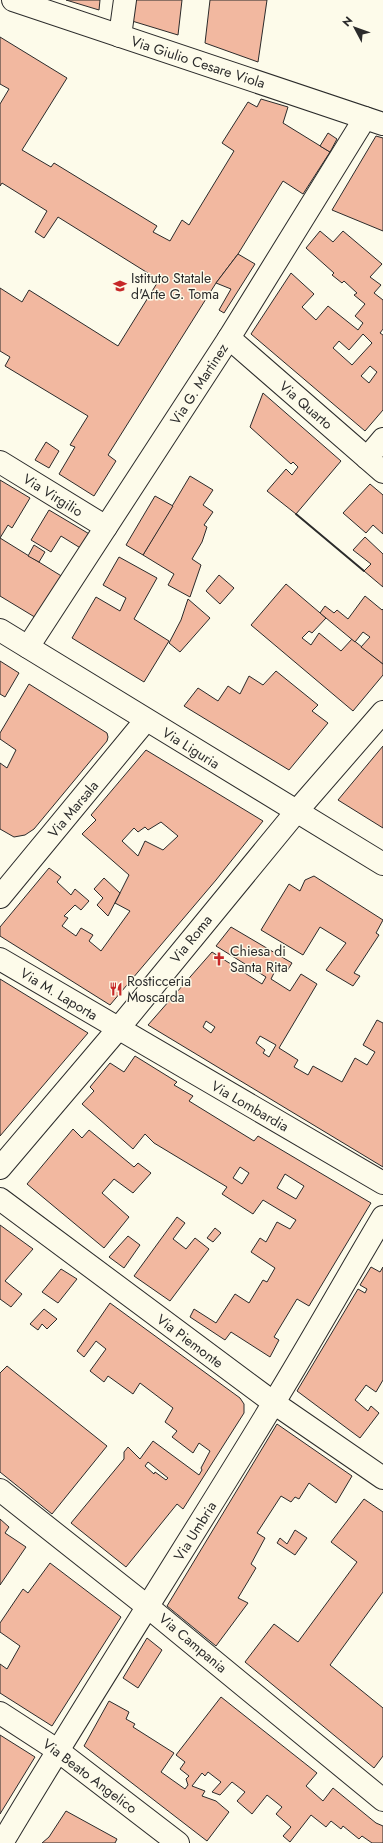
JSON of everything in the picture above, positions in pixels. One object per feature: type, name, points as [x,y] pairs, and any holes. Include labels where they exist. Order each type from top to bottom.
[{"type":"street","name":"Via Giulio Cesare Viola","points":[[13,0],[374,121]]},
{"type":"street","points":[[120,36],[125,0]]},
{"type":"street","name":"Via G. Martinez","points":[[28,647],[228,338],[374,121]]},
{"type":"street","name":"Via Quarto","points":[[228,338],[383,472]]},
{"type":"street","points":[[367,458],[383,438]]},
{"type":"street","name":"Via Virgilio","points":[[0,462],[106,527]]},
{"type":"street","name":"Via Liguria","points":[[0,630],[383,864]]},
{"type":"street","name":"Via Roma","points":[[0,1168],[118,1029],[296,812],[383,712]]},
{"type":"street","name":"Via Marsala","points":[[0,897],[146,720]]},
{"type":"street","name":"Via M. Laporta","points":[[0,959],[118,1029]]},
{"type":"street","name":"Via Lombardia","points":[[118,1029],[383,1183]]},
{"type":"street","name":"Via Piemonte","points":[[0,1199],[274,1403],[383,1478]]},
{"type":"street","name":"Via Umbria","points":[[2,1843],[57,1750],[148,1607],[274,1403],[383,1216]]},
{"type":"street","name":"Via Campania","points":[[0,1490],[148,1607],[383,1800]]},
{"type":"street","name":"Via Beato Angelico","points":[[0,1713],[57,1750],[178,1843]]},
{"type":"building","points":[[66,0],[100,0],[99,10]]},
{"type":"building","points":[[135,0],[182,0],[178,35],[132,21]]},
{"type":"building","points":[[210,0],[267,0],[258,62],[205,43]]},
{"type":"building","points":[[0,37],[67,78],[22,150],[51,167],[54,163],[157,226],[153,232],[170,241],[182,220],[189,225],[234,151],[222,143],[248,102],[257,107],[261,99],[288,107],[283,123],[330,152],[303,194],[283,181],[238,254],[216,283],[108,455],[116,461],[94,496],[59,474],[75,447],[70,445],[88,416],[5,366],[10,357],[0,351],[0,288],[22,302],[29,290],[118,346],[159,280],[58,217],[44,238],[35,232],[47,211],[2,183],[0,186],[0,104],[9,89],[0,84]]},
{"type":"building","points":[[328,133],[337,139],[330,152],[320,146]]},
{"type":"building","points":[[376,136],[383,138],[383,231],[332,210]]},
{"type":"building","points":[[320,231],[333,242],[343,231],[382,264],[370,277],[381,285],[374,293],[383,300],[383,329],[380,333],[383,335],[383,410],[365,431],[251,334],[291,273],[314,294],[302,307],[316,320],[328,306],[358,330],[363,323],[355,316],[365,304],[354,295],[357,293],[344,281],[342,283],[332,275],[334,273],[306,248]],"holes":[[[363,334],[372,343],[352,365],[333,348],[339,341],[349,350]],[[370,366],[377,372],[369,383],[361,376]]]},
{"type":"building","points":[[238,254],[255,264],[224,313],[219,310],[231,289],[216,283]]},
{"type":"building","points":[[263,393],[341,461],[296,514],[267,491],[286,469],[292,475],[298,467],[293,462],[291,464],[250,427]]},
{"type":"building","points":[[46,442],[59,451],[49,468],[35,460]]},
{"type":"building","points":[[190,476],[213,490],[203,505],[213,512],[204,525],[207,527],[202,542],[192,559],[201,565],[190,597],[168,585],[174,574],[143,555]]},
{"type":"building","points":[[0,480],[30,498],[12,528],[8,525],[0,538]]},
{"type":"building","points":[[370,484],[383,495],[383,534],[373,525],[366,533],[343,513]]},
{"type":"building","points":[[155,496],[173,506],[143,555],[126,545]]},
{"type":"building","points":[[49,510],[91,535],[82,549],[61,536],[51,552],[31,540]]},
{"type":"building","points":[[365,537],[383,554],[383,587],[364,571],[371,564],[353,550]]},
{"type":"building","points":[[0,538],[63,577],[38,619],[0,596]]},
{"type":"building","points":[[34,545],[45,552],[39,562],[28,556]]},
{"type":"building","points":[[119,557],[157,578],[134,619],[169,641],[144,682],[72,638],[96,597],[120,611],[126,598],[103,585]]},
{"type":"building","points":[[219,575],[234,588],[220,604],[206,591]]},
{"type":"building","points":[[286,584],[326,618],[312,633],[309,631],[302,638],[311,645],[319,633],[341,651],[352,639],[383,664],[383,675],[353,711],[251,625]]},
{"type":"building","points":[[365,596],[382,610],[383,609],[383,664],[361,647],[370,637],[363,632],[355,642],[320,613],[325,606],[334,613],[337,610],[348,619]]},
{"type":"building","points":[[188,599],[210,618],[180,652],[169,643],[181,620]]},
{"type":"building","points":[[0,661],[19,673],[5,697],[0,694]]},
{"type":"building","points":[[276,671],[318,705],[312,711],[328,723],[289,770],[184,706],[198,688],[218,701],[228,686],[240,694],[249,676],[263,685]]},
{"type":"building","points":[[29,684],[107,733],[108,737],[107,741],[34,829],[25,835],[14,837],[0,829],[0,763],[7,768],[16,750],[0,739],[0,733]]},
{"type":"building","points":[[383,746],[383,828],[338,800]]},
{"type":"building","points":[[146,750],[263,821],[216,880],[110,1005],[0,936],[0,927],[49,868],[61,877],[57,882],[71,895],[75,889],[89,901],[81,910],[75,905],[64,916],[68,918],[62,926],[76,936],[81,928],[93,935],[89,941],[101,951],[130,911],[115,903],[129,875],[82,834],[96,820],[91,815]],"holes":[[[161,822],[178,836],[163,850],[145,841],[138,856],[122,841],[134,828],[138,832],[145,827],[148,830]]]},
{"type":"building","points":[[314,876],[383,920],[376,933],[379,935],[354,973],[360,976],[353,986],[326,970],[346,943],[320,927],[303,955],[261,930],[289,884],[300,891],[305,880]]},
{"type":"building","points":[[104,878],[120,893],[108,916],[97,905],[103,898],[94,889]]},
{"type":"building","points":[[231,927],[292,963],[287,971],[271,961],[269,965],[276,969],[271,979],[290,991],[301,974],[317,984],[279,1048],[298,1060],[294,1067],[308,1075],[313,1066],[342,1082],[355,1058],[367,1065],[375,1052],[363,1045],[377,1020],[383,1023],[383,1167],[148,1025],[212,952],[262,984],[266,977],[216,946]],"holes":[[[206,1021],[215,1027],[211,1033],[203,1027]],[[260,1036],[276,1045],[269,1057],[263,1053],[265,1050],[256,1043]]]},
{"type":"building","points":[[0,979],[88,1033],[0,1136]]},
{"type":"building","points":[[135,1056],[177,1082],[174,1085],[193,1096],[189,1101],[254,1141],[258,1136],[371,1203],[309,1306],[297,1299],[274,1337],[279,1340],[270,1357],[231,1332],[225,1340],[190,1317],[194,1309],[216,1323],[235,1294],[249,1303],[263,1280],[267,1282],[275,1268],[251,1252],[260,1238],[266,1242],[277,1222],[290,1229],[296,1220],[263,1200],[253,1214],[222,1194],[227,1187],[154,1143],[145,1134],[133,1149],[82,1104],[94,1091],[90,1087],[110,1063],[124,1072]],"holes":[[[240,1167],[249,1173],[242,1184],[233,1178]],[[285,1174],[304,1186],[296,1199],[277,1188]]]},
{"type":"building","points":[[73,1129],[82,1138],[89,1130],[134,1167],[138,1163],[151,1173],[133,1193],[114,1179],[102,1193],[129,1217],[104,1248],[27,1184]]},
{"type":"building","points":[[177,1217],[185,1223],[173,1239],[186,1249],[195,1238],[209,1249],[170,1301],[134,1276]]},
{"type":"building","points":[[0,1225],[33,1249],[5,1281],[22,1294],[11,1307],[0,1299]]},
{"type":"building","points":[[215,1228],[221,1233],[213,1242],[207,1238]]},
{"type":"building","points":[[128,1236],[140,1245],[124,1268],[109,1257]]},
{"type":"building","points":[[371,1267],[380,1272],[383,1267],[383,1380],[376,1392],[366,1385],[355,1400],[368,1411],[371,1406],[379,1413],[360,1438],[297,1391],[358,1289],[365,1293],[367,1289],[360,1285]]},
{"type":"building","points":[[61,1269],[77,1279],[58,1303],[42,1292]]},
{"type":"building","points":[[110,1303],[240,1398],[244,1404],[244,1413],[183,1509],[177,1504],[126,1567],[71,1523],[124,1459],[124,1452],[128,1447],[140,1459],[153,1441],[199,1475],[210,1451],[199,1443],[193,1453],[172,1437],[177,1431],[165,1422],[173,1408],[140,1383],[133,1394],[108,1376],[104,1382],[90,1371],[106,1349],[96,1341],[84,1357],[77,1351]],"holes":[[[148,1462],[168,1478],[166,1480],[155,1472],[154,1474],[145,1466]]]},
{"type":"building","points":[[44,1309],[57,1319],[47,1329],[42,1324],[38,1330],[30,1324]]},
{"type":"building","points":[[7,1366],[107,1446],[52,1514],[0,1472],[0,1373]]},
{"type":"building","points":[[277,1424],[352,1476],[336,1503],[309,1483],[299,1499],[295,1497],[291,1502],[281,1496],[257,1533],[265,1538],[251,1564],[256,1568],[238,1598],[248,1603],[216,1646],[167,1606]]},
{"type":"building","points":[[364,1499],[383,1512],[383,1592],[330,1665],[383,1708],[383,1756],[374,1768],[245,1662],[274,1624],[298,1642],[357,1562],[331,1542]]},
{"type":"building","points":[[0,1519],[9,1527],[5,1533],[26,1547],[0,1585]]},
{"type":"building","points":[[295,1530],[307,1538],[295,1555],[277,1543],[280,1538],[287,1544]]},
{"type":"building","points":[[50,1563],[121,1617],[52,1726],[0,1693],[0,1664],[7,1669],[20,1646],[0,1632],[0,1623],[23,1589],[28,1593]]},
{"type":"building","points":[[147,1638],[162,1650],[138,1688],[123,1678]]},
{"type":"building","points":[[221,1697],[317,1773],[306,1786],[323,1801],[333,1788],[376,1823],[383,1826],[383,1843],[372,1843],[362,1836],[359,1839],[343,1826],[341,1829],[331,1821],[326,1827],[311,1815],[290,1842],[283,1836],[291,1827],[276,1814],[282,1807],[267,1795],[252,1814],[237,1801],[245,1792],[232,1782],[220,1795],[212,1792],[221,1782],[208,1772],[205,1776],[202,1773],[192,1786],[205,1791],[202,1796],[216,1801],[229,1812],[207,1841],[84,1746],[109,1701],[129,1712],[126,1719],[135,1724],[133,1727],[174,1753],[161,1772],[185,1789],[188,1785],[186,1779],[189,1776],[180,1769],[185,1762],[176,1755]]},
{"type":"building","points":[[0,1735],[35,1757],[0,1814]]},
{"type":"building","points":[[66,1811],[117,1839],[115,1843],[42,1843],[49,1837]]},
{"type":"wall","points":[[296,514],[364,571]]},
{"type":"place","name":"Istituto Statale d'Arte G. Toma","points":[[120,286]]},
{"type":"place","name":"Chiesa di Santa Rita","points":[[219,959]]},
{"type":"place","name":"Rosticceria Moscarda","points":[[116,989]]}]
